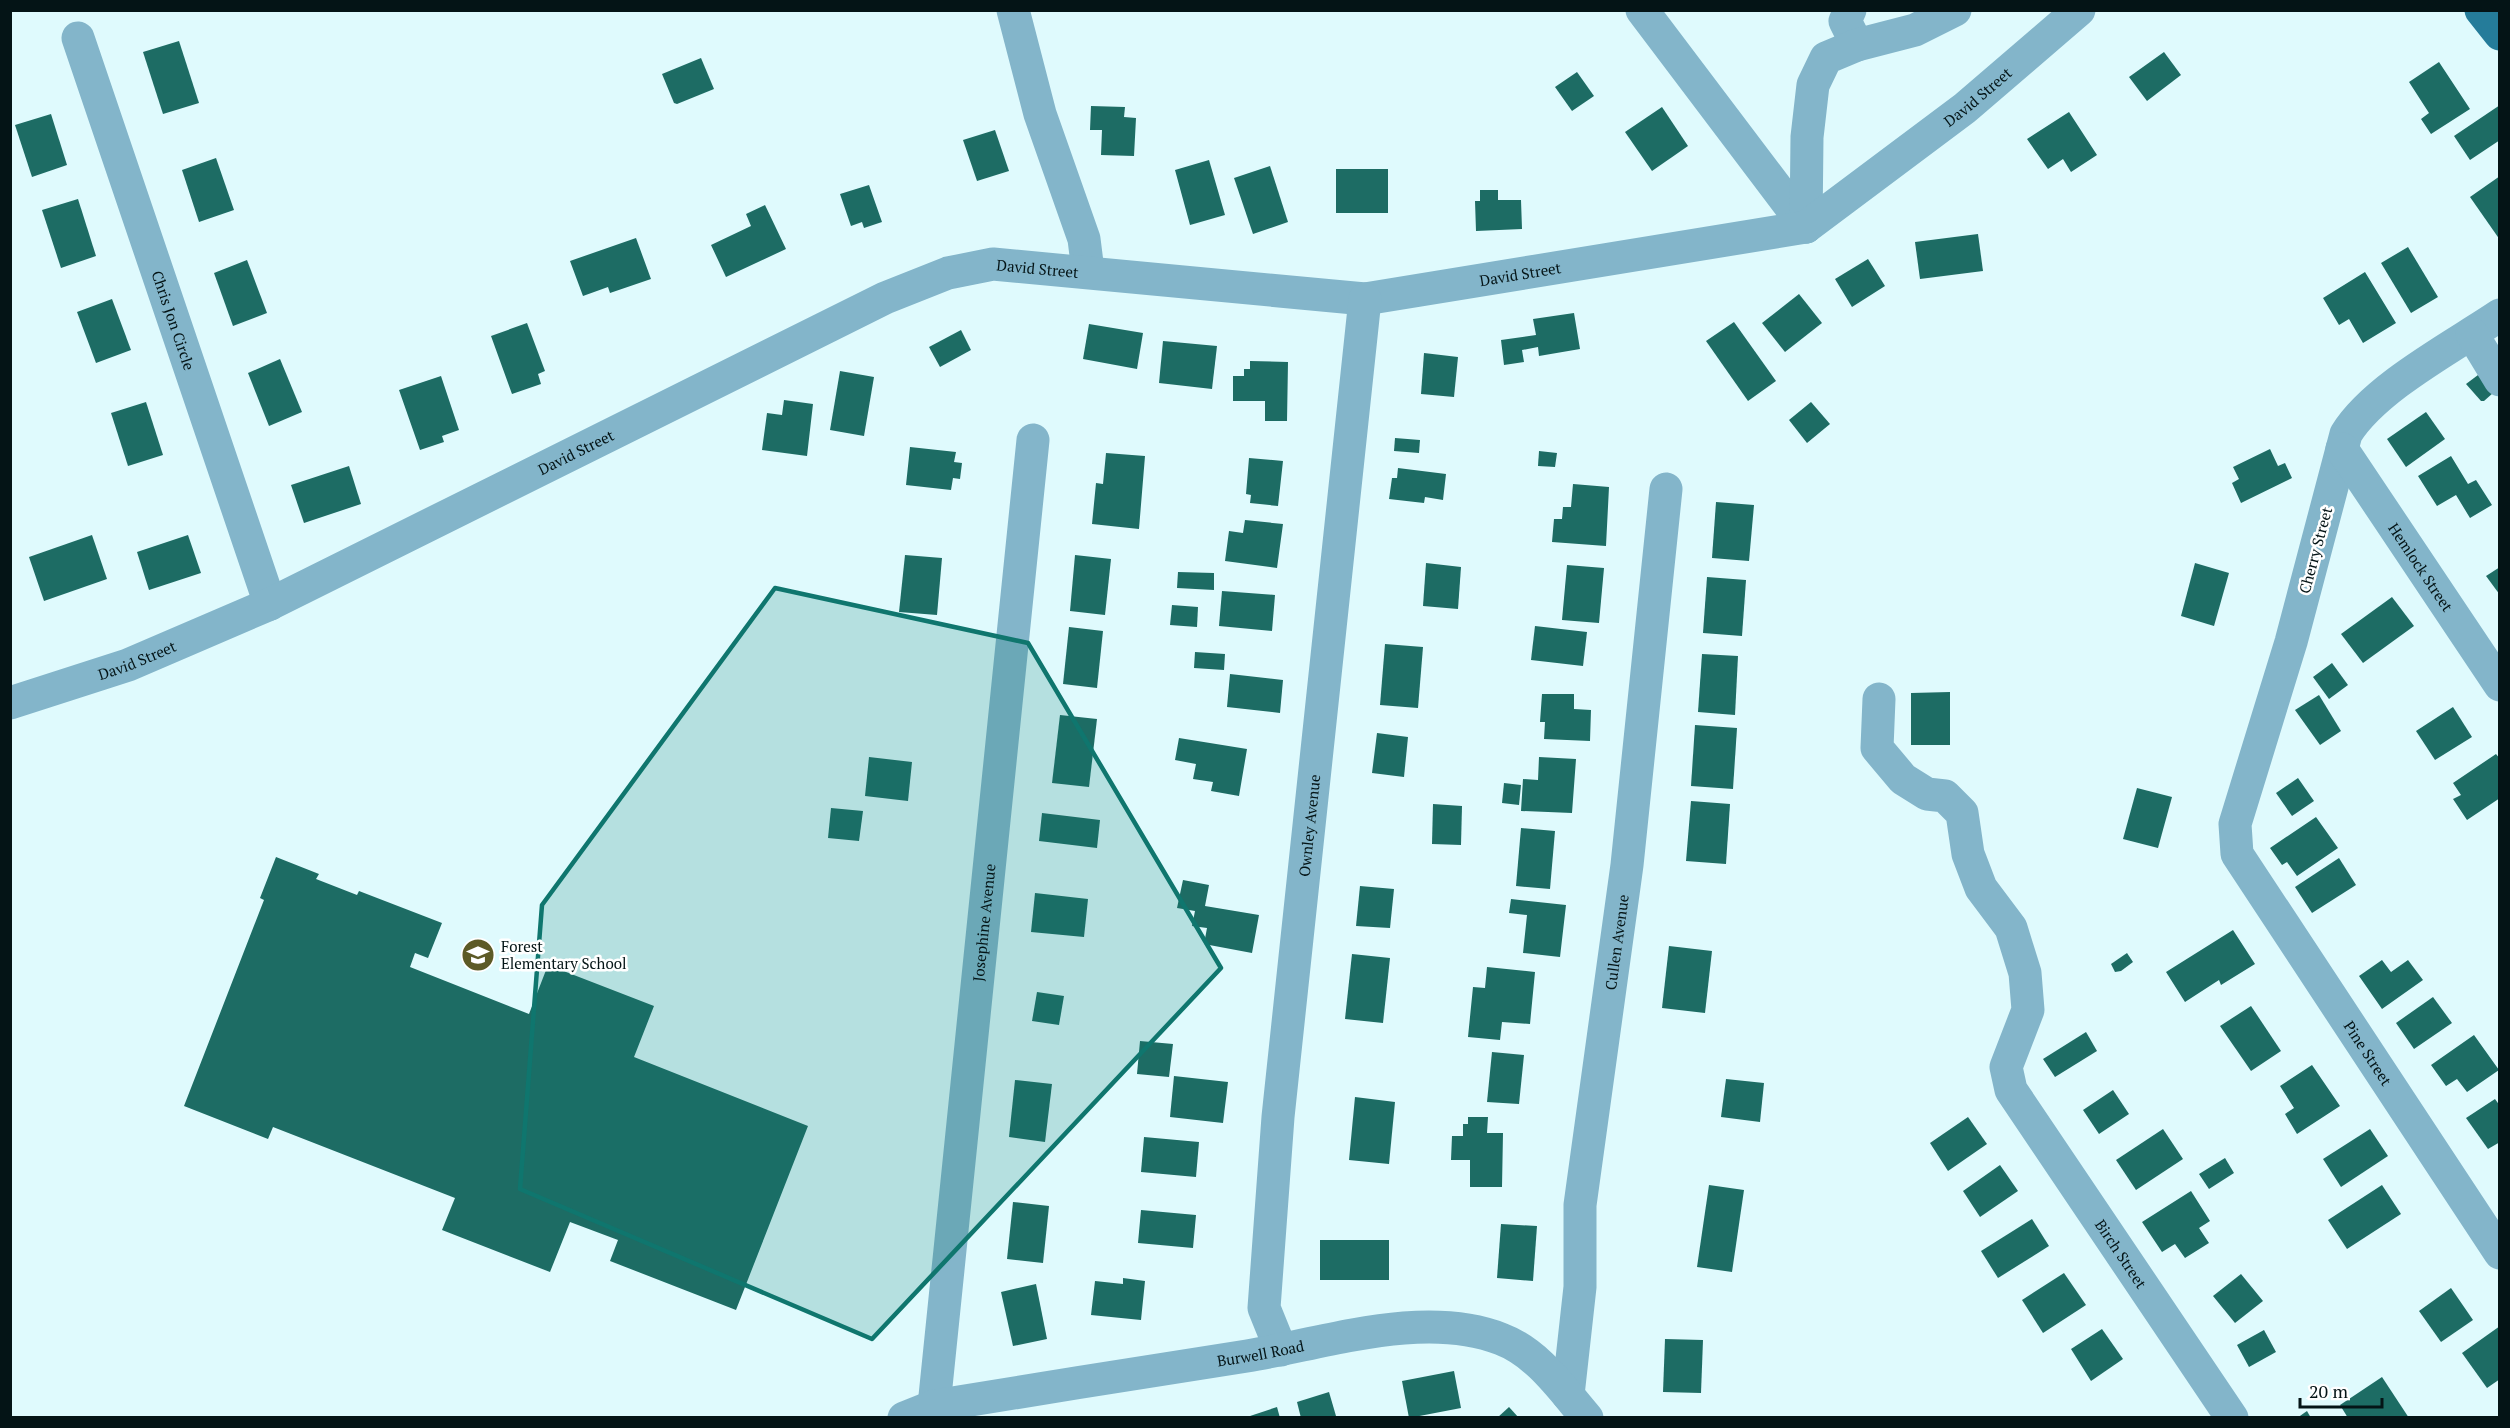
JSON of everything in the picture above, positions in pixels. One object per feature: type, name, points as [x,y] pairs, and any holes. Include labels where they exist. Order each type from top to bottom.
[{"type":"main road","points":[[2481,10],[2499,34]]},
{"type":"street","points":[[1013,10],[1040,114],[1084,239],[1088,271]]},
{"type":"street","points":[[1642,10],[1806,227]]},
{"type":"street","points":[[1850,10],[1845,21],[1857,45]]},
{"type":"street","points":[[1806,227],[1807,137],[1813,85],[1826,58],[1857,45],[1916,30],[1955,10]]},
{"type":"street","name":"David Street","points":[[10,703],[128,665],[270,604],[885,298],[948,273],[993,264],[1088,271],[1365,299],[1806,227],[1965,108],[2079,10]]},
{"type":"street","name":"Chris Jon Circle","points":[[78,38],[270,604]]},
{"type":"street","name":"Ownley Avenue","points":[[1281,1350],[1264,1308],[1278,1117],[1365,299]]},
{"type":"street","name":"Cherry Street","points":[[2237,854],[2235,825],[2292,642],[2346,434],[2363,412],[2433,359],[2499,315]]},
{"type":"street","points":[[2472,334],[2499,380]]},
{"type":"street","name":"Josephine Avenue","points":[[919,1412],[1033,440]]},
{"type":"street","name":"Hemlock Street","points":[[2342,449],[2499,685]]},
{"type":"street","name":"Cullen Avenue","points":[[1577,1406],[1580,1205],[1627,865],[1666,489]]},
{"type":"street","name":"Birch Street","points":[[1879,699],[1877,748],[1903,779],[1927,794],[1945,796],[1962,813],[1968,854],[1981,888],[2011,928],[2025,973],[2028,1010],[2006,1067],[2011,1090],[2232,1418]]},
{"type":"street","name":"Pine Street","points":[[2237,854],[2499,1253]]},
{"type":"street","name":"Burwell Road","points":[[919,1412],[1281,1350],[1386,1329],[1452,1327],[1473,1330],[1523,1349],[1577,1406]]},
{"type":"highlighted area","points":[[775,588],[1028,643],[1221,968],[872,1339],[520,1189],[542,905]]},
{"type":"building","points":[[179,41],[199,103],[163,114],[143,52]]},
{"type":"building","points":[[2164,52],[2181,75],[2147,101],[2129,77]]},
{"type":"building","points":[[701,58],[714,89],[677,104],[674,103],[662,74]]},
{"type":"building","points":[[2439,62],[2470,109],[2431,134],[2421,119],[2429,113],[2409,82]]},
{"type":"building","points":[[1577,72],[1594,96],[1572,111],[1555,87]]},
{"type":"building","points":[[2500,105],[2500,140],[2470,160],[2454,136]]},
{"type":"building","points":[[1091,106],[1125,107],[1124,117],[1136,118],[1134,156],[1101,155],[1102,130],[1090,130]]},
{"type":"building","points":[[1662,107],[1688,146],[1652,171],[1625,132]]},
{"type":"building","points":[[2069,112],[2097,155],[2071,172],[2063,159],[2048,169],[2027,139]]},
{"type":"building","points":[[51,114],[67,165],[32,177],[15,125]]},
{"type":"building","points":[[995,130],[1009,171],[977,181],[963,140]]},
{"type":"building","points":[[216,158],[234,210],[199,222],[182,170]]},
{"type":"building","points":[[1209,160],[1225,215],[1190,225],[1175,170]]},
{"type":"building","points":[[1270,166],[1288,222],[1253,234],[1234,178]]},
{"type":"building","points":[[1336,169],[1388,169],[1388,213],[1336,213]]},
{"type":"building","points":[[2500,176],[2500,240],[2470,197]]},
{"type":"building","points":[[869,185],[882,222],[864,228],[862,222],[851,226],[840,194]]},
{"type":"building","points":[[1480,190],[1498,190],[1498,200],[1521,200],[1522,229],[1476,231],[1475,201],[1480,201]]},
{"type":"building","points":[[78,199],[96,256],[61,268],[42,210]]},
{"type":"building","points":[[765,205],[786,249],[726,277],[711,245],[751,226],[746,214]]},
{"type":"building","points":[[1978,234],[1983,271],[1920,279],[1915,242]]},
{"type":"building","points":[[636,238],[651,279],[610,293],[608,287],[583,296],[570,261]]},
{"type":"building","points":[[2408,247],[2438,297],[2411,313],[2381,263]]},
{"type":"building","points":[[1868,259],[1885,286],[1852,307],[1835,279]]},
{"type":"building","points":[[247,260],[267,313],[233,326],[214,273]]},
{"type":"building","points":[[2365,272],[2396,323],[2363,343],[2349,319],[2339,325],[2323,298]]},
{"type":"building","points":[[1799,294],[1822,323],[1785,352],[1762,323]]},
{"type":"building","points":[[112,299],[131,350],[96,363],[77,312]]},
{"type":"building","points":[[1574,313],[1580,349],[1539,356],[1538,347],[1522,350],[1524,362],[1504,365],[1501,340],[1536,335],[1533,319]]},
{"type":"building","points":[[1734,322],[1776,381],[1748,401],[1706,341]]},
{"type":"building","points":[[527,323],[545,371],[538,374],[541,384],[512,394],[491,336]]},
{"type":"building","points":[[1089,324],[1143,333],[1137,369],[1083,359]]},
{"type":"building","points":[[961,330],[971,350],[940,367],[929,347]]},
{"type":"building","points":[[1163,341],[1217,346],[1212,389],[1159,383]]},
{"type":"building","points":[[1424,353],[1458,357],[1454,397],[1421,394]]},
{"type":"building","points":[[280,359],[302,412],[269,426],[248,373]]},
{"type":"building","points":[[1250,361],[1288,362],[1287,421],[1265,421],[1265,401],[1233,401],[1233,376],[1244,376],[1244,369],[1250,369]]},
{"type":"building","points":[[840,371],[874,377],[864,436],[830,430]]},
{"type":"building","points":[[2478,375],[2493,393],[2484,401],[2481,401],[2466,384]]},
{"type":"building","points":[[441,376],[459,430],[442,436],[444,442],[420,450],[399,390]]},
{"type":"building","points":[[784,400],[813,404],[807,456],[762,450],[767,413],[782,415]]},
{"type":"building","points":[[146,402],[163,455],[128,466],[111,413]]},
{"type":"building","points":[[1811,402],[1830,424],[1807,443],[1789,420]]},
{"type":"building","points":[[2426,412],[2445,439],[2406,467],[2387,439]]},
{"type":"building","points":[[1395,438],[1420,440],[1419,453],[1394,451]]},
{"type":"building","points":[[910,447],[956,452],[954,462],[962,463],[960,479],[953,478],[951,490],[906,485]]},
{"type":"building","points":[[2270,449],[2278,466],[2285,463],[2292,478],[2241,503],[2232,483],[2239,479],[2233,467]]},
{"type":"building","points":[[1539,451],[1557,453],[1555,467],[1538,466]]},
{"type":"building","points":[[1106,453],[1145,456],[1139,529],[1092,524],[1096,483],[1103,484]]},
{"type":"building","points":[[2451,456],[2468,484],[2476,480],[2492,505],[2470,518],[2456,495],[2437,506],[2418,476]]},
{"type":"building","points":[[1249,458],[1283,461],[1278,506],[1250,503],[1251,495],[1246,494]]},
{"type":"building","points":[[349,466],[361,504],[304,523],[291,485]]},
{"type":"building","points":[[1398,468],[1446,474],[1443,500],[1425,497],[1424,503],[1389,499],[1392,478],[1397,478]]},
{"type":"building","points":[[1573,484],[1609,487],[1606,546],[1552,542],[1554,519],[1562,519],[1563,507],[1571,507]]},
{"type":"building","points":[[1716,502],[1754,505],[1749,561],[1712,558]]},
{"type":"building","points":[[1245,520],[1283,524],[1277,568],[1225,561],[1229,531],[1243,533]]},
{"type":"building","points":[[92,535],[107,579],[44,601],[29,557]]},
{"type":"building","points":[[188,535],[201,573],[149,590],[137,552]]},
{"type":"building","points":[[905,555],[942,558],[937,615],[899,612]]},
{"type":"building","points":[[1075,555],[1111,559],[1105,615],[1070,611]]},
{"type":"building","points":[[1426,563],[1461,567],[1458,609],[1423,606]]},
{"type":"building","points":[[2195,563],[2229,573],[2214,626],[2181,616]]},
{"type":"building","points":[[1567,565],[1604,568],[1599,623],[1562,620]]},
{"type":"building","points":[[2500,567],[2500,595],[2486,576]]},
{"type":"building","points":[[1178,572],[1214,573],[1214,590],[1177,588]]},
{"type":"building","points":[[1707,577],[1746,580],[1742,636],[1703,633]]},
{"type":"building","points":[[1222,591],[1275,595],[1272,631],[1219,626]]},
{"type":"building","points":[[2392,597],[2414,626],[2363,663],[2341,634]]},
{"type":"building","points":[[1172,605],[1198,607],[1197,627],[1170,625]]},
{"type":"building","points":[[1535,626],[1587,632],[1583,666],[1531,660]]},
{"type":"building","points":[[1069,627],[1103,631],[1097,688],[1063,684]]},
{"type":"building","points":[[1385,644],[1423,647],[1418,708],[1380,705]]},
{"type":"building","points":[[1195,652],[1225,654],[1224,670],[1194,668]]},
{"type":"building","points":[[1702,654],[1738,656],[1735,715],[1698,712]]},
{"type":"building","points":[[2332,663],[2348,685],[2329,699],[2313,677]]},
{"type":"building","points":[[1230,674],[1283,680],[1280,713],[1227,707]]},
{"type":"building","points":[[1950,692],[1950,745],[1911,745],[1911,693]]},
{"type":"building","points":[[1542,694],[1574,694],[1574,709],[1591,710],[1590,741],[1544,739],[1545,722],[1540,722]]},
{"type":"building","points":[[2319,695],[2341,731],[2320,745],[2295,710]]},
{"type":"building","points":[[2453,707],[2472,737],[2435,760],[2416,731]]},
{"type":"building","points":[[1060,715],[1097,719],[1089,787],[1052,783]]},
{"type":"building","points":[[1695,725],[1737,728],[1733,789],[1691,786]]},
{"type":"building","points":[[1377,733],[1408,737],[1404,777],[1372,773]]},
{"type":"building","points":[[1179,738],[1247,749],[1239,796],[1211,791],[1213,782],[1193,779],[1196,764],[1175,760]]},
{"type":"building","points":[[2496,754],[2500,759],[2500,798],[2467,820],[2453,799],[2461,795],[2453,783]]},
{"type":"building","points":[[869,757],[912,762],[908,801],[865,796]]},
{"type":"building","points":[[1539,757],[1576,759],[1572,813],[1521,811],[1523,779],[1538,780]]},
{"type":"building","points":[[2298,778],[2314,801],[2292,816],[2276,793]]},
{"type":"building","points":[[1504,783],[1521,785],[1519,805],[1502,803]]},
{"type":"building","points":[[2137,788],[2172,797],[2158,848],[2123,839]]},
{"type":"building","points":[[1691,801],[1730,804],[1726,864],[1686,861]]},
{"type":"building","points":[[1433,804],[1462,806],[1461,845],[1432,844]]},
{"type":"building","points":[[831,808],[863,811],[859,841],[828,838]]},
{"type":"building","points":[[1042,813],[1100,820],[1097,848],[1039,841]]},
{"type":"building","points":[[2316,817],[2338,848],[2297,876],[2287,862],[2282,865],[2270,848]]},
{"type":"building","points":[[1521,828],[1555,831],[1550,889],[1516,886]]},
{"type":"building","points":[[276,857],[319,874],[316,879],[357,895],[359,891],[442,923],[428,958],[415,953],[410,967],[529,1014],[548,965],[654,1006],[634,1057],[808,1126],[736,1310],[610,1261],[618,1240],[570,1222],[550,1272],[442,1230],[455,1198],[273,1127],[268,1139],[184,1106],[264,900],[260,898]]},
{"type":"building","points":[[2339,858],[2356,885],[2312,913],[2295,887]]},
{"type":"building","points":[[1183,880],[1209,885],[1205,906],[1259,915],[1252,953],[1204,944],[1207,928],[1192,926],[1195,911],[1177,908]]},
{"type":"building","points":[[1360,886],[1394,889],[1390,928],[1356,926]]},
{"type":"building","points":[[1035,893],[1088,899],[1084,937],[1031,932]]},
{"type":"building","points":[[1511,899],[1566,905],[1560,957],[1523,953],[1527,915],[1509,913]]},
{"type":"building","points":[[2233,930],[2255,964],[2221,985],[2219,980],[2185,1002],[2166,972]]},
{"type":"building","points":[[1669,946],[1712,951],[1705,1013],[1662,1008]]},
{"type":"building","points":[[2127,953],[2133,962],[2121,971],[2115,972],[2111,964]]},
{"type":"building","points":[[1352,954],[1390,958],[1383,1023],[1345,1019]]},
{"type":"building","points":[[2382,960],[2391,972],[2408,960],[2423,980],[2382,1009],[2359,976]]},
{"type":"building","points":[[1487,967],[1535,972],[1530,1024],[1502,1022],[1500,1040],[1468,1037],[1473,987],[1485,988]]},
{"type":"building","points":[[1037,992],[1064,996],[1059,1025],[1032,1021]]},
{"type":"building","points":[[2433,997],[2452,1023],[2414,1049],[2396,1023]]},
{"type":"building","points":[[2251,1006],[2281,1051],[2251,1071],[2220,1026]]},
{"type":"building","points":[[2086,1032],[2097,1051],[2055,1077],[2043,1059]]},
{"type":"building","points":[[2474,1035],[2499,1070],[2467,1092],[2457,1079],[2446,1086],[2431,1065]]},
{"type":"building","points":[[1140,1041],[1173,1044],[1169,1077],[1137,1074]]},
{"type":"building","points":[[1492,1052],[1524,1055],[1519,1104],[1487,1102]]},
{"type":"building","points":[[2312,1065],[2340,1106],[2297,1134],[2285,1114],[2294,1108],[2280,1086]]},
{"type":"building","points":[[1174,1076],[1228,1082],[1223,1123],[1170,1117]]},
{"type":"building","points":[[1726,1079],[1764,1083],[1760,1122],[1721,1117]]},
{"type":"building","points":[[1015,1080],[1052,1084],[1045,1142],[1009,1137]]},
{"type":"building","points":[[2113,1090],[2129,1114],[2099,1134],[2083,1110]]},
{"type":"building","points":[[1355,1097],[1395,1102],[1389,1164],[1349,1160]]},
{"type":"building","points":[[2495,1099],[2500,1106],[2500,1142],[2488,1149],[2466,1118]]},
{"type":"building","points":[[1468,1117],[1488,1117],[1487,1133],[1503,1133],[1502,1187],[1470,1187],[1470,1160],[1451,1160],[1452,1136],[1463,1136],[1463,1124],[1468,1124]]},
{"type":"building","points":[[1968,1117],[1987,1144],[1948,1171],[1930,1143]]},
{"type":"building","points":[[2163,1129],[2183,1159],[2136,1190],[2116,1160]]},
{"type":"building","points":[[2370,1129],[2388,1156],[2341,1187],[2323,1159]]},
{"type":"building","points":[[1144,1137],[1199,1142],[1196,1177],[1141,1172]]},
{"type":"building","points":[[2225,1158],[2234,1173],[2209,1189],[2199,1174]]},
{"type":"building","points":[[2000,1165],[2018,1191],[1980,1217],[1963,1191]]},
{"type":"building","points":[[1709,1185],[1744,1190],[1732,1272],[1697,1267]]},
{"type":"building","points":[[2382,1185],[2401,1214],[2347,1249],[2328,1220]]},
{"type":"building","points":[[2191,1191],[2210,1221],[2199,1228],[2209,1243],[2185,1258],[2175,1244],[2162,1252],[2142,1222]]},
{"type":"building","points":[[1013,1202],[1049,1206],[1043,1263],[1007,1259]]},
{"type":"building","points":[[1141,1210],[1196,1215],[1193,1248],[1138,1243]]},
{"type":"building","points":[[2032,1219],[2049,1246],[1998,1278],[1981,1251]]},
{"type":"building","points":[[1501,1224],[1537,1226],[1533,1281],[1497,1278]]},
{"type":"building","points":[[1320,1240],[1389,1240],[1389,1280],[1320,1280]]},
{"type":"building","points":[[2064,1273],[2086,1305],[2043,1333],[2022,1300]]},
{"type":"building","points":[[2241,1274],[2263,1301],[2235,1323],[2213,1296]]},
{"type":"building","points":[[1123,1278],[1145,1281],[1141,1320],[1091,1315],[1095,1281],[1123,1284]]},
{"type":"building","points":[[1036,1284],[1047,1339],[1013,1346],[1001,1292]]},
{"type":"building","points":[[2451,1288],[2473,1320],[2441,1342],[2419,1311]]},
{"type":"building","points":[[2500,1326],[2500,1379],[2487,1388],[2462,1353]]},
{"type":"building","points":[[2102,1329],[2123,1359],[2091,1381],[2071,1349]]},
{"type":"building","points":[[2264,1330],[2276,1352],[2249,1367],[2237,1345]]},
{"type":"building","points":[[1665,1339],[1703,1340],[1701,1393],[1663,1392]]},
{"type":"building","points":[[1454,1371],[1461,1408],[1409,1418],[1402,1381]]},
{"type":"building","points":[[2382,1377],[2409,1418],[2348,1418],[2340,1405]]},
{"type":"building","points":[[1329,1392],[1336,1416],[1301,1418],[1297,1402]]},
{"type":"building","points":[[1277,1407],[1280,1418],[1247,1418],[1247,1417]]},
{"type":"building","points":[[1509,1407],[1519,1418],[1497,1418]]},
{"type":"building","points":[[2307,1411],[2311,1418],[2297,1418]]},
{"type":"place","name":"Forest Elementary School","points":[[478,955]]}]
